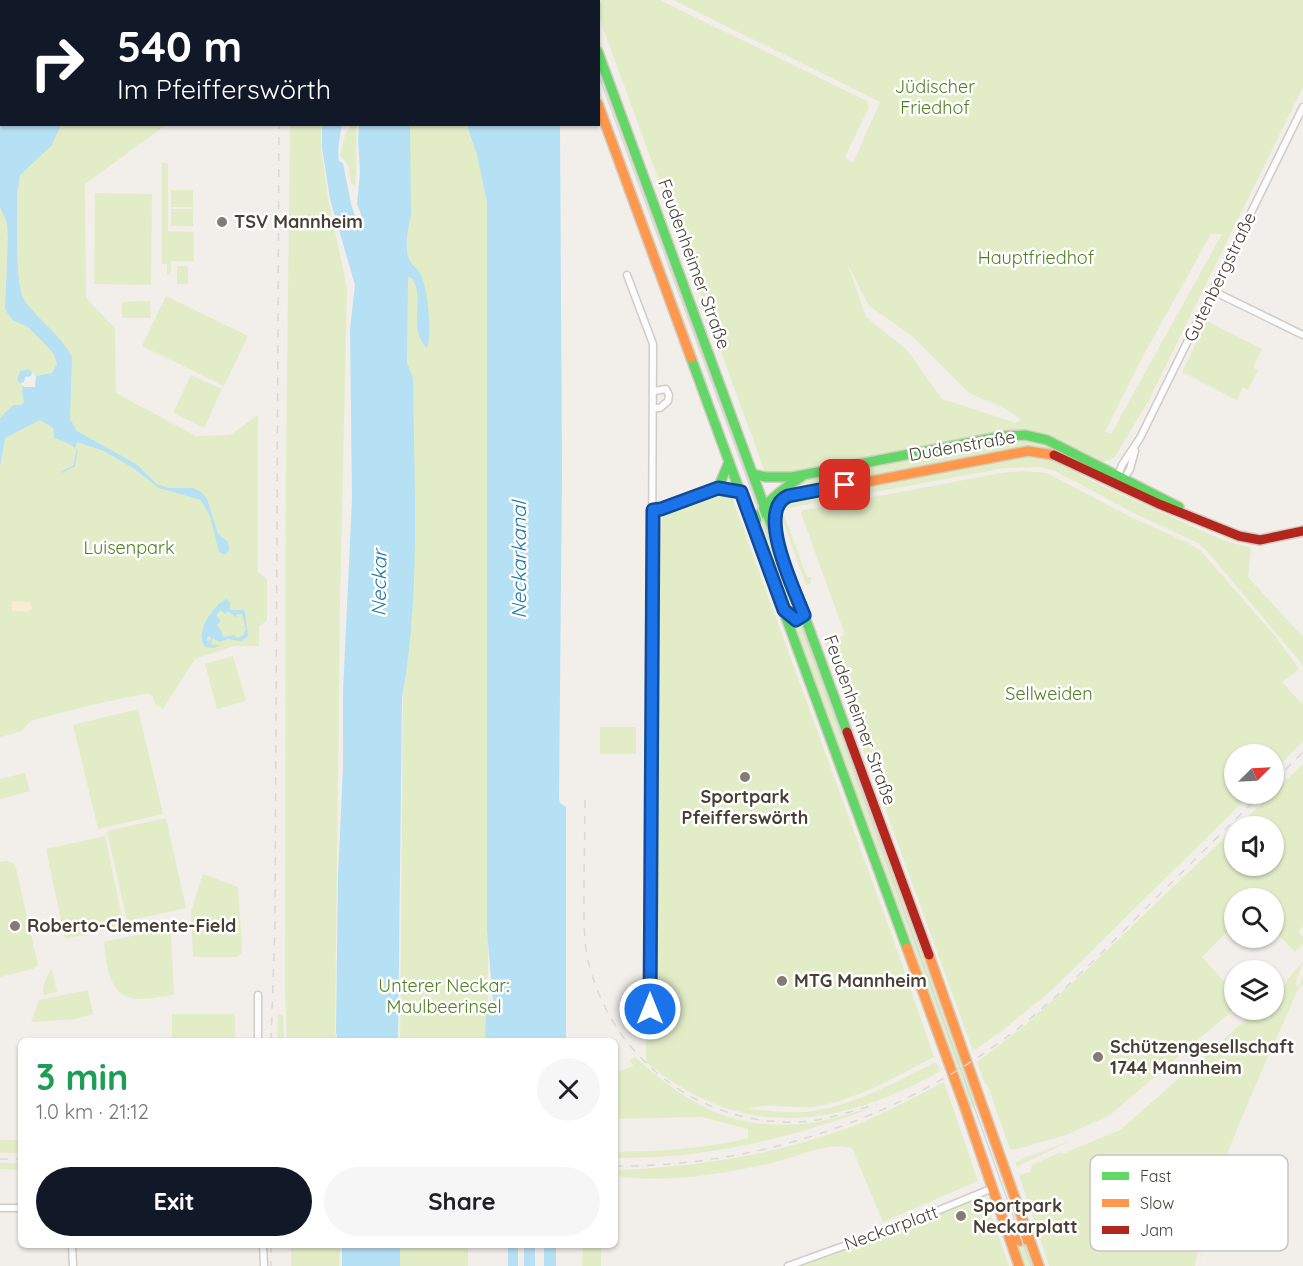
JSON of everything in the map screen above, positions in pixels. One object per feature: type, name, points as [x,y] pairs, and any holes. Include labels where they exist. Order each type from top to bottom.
[{"type":"main road","name":"Feudenheimer Straße","points":[[600,57],[987,1116],[1039,1266]]},
{"type":"main road","name":"Feudenheimer Straße","points":[[600,109],[967,1114],[1019,1266]]},
{"type":"main road","points":[[706,397],[716,391],[726,401]]},
{"type":"main road","name":"Dudenstraße","points":[[753,474],[774,479],[806,475],[855,463],[1003,435],[1024,435],[1058,444],[1209,525],[1239,536],[1260,540],[1290,536],[1303,531]]},
{"type":"main road","name":"Dudenstraße","points":[[775,534],[775,510],[782,499],[788,496],[1012,453],[1028,451],[1057,455],[1120,479]]},
{"type":"main road","points":[[729,462],[718,488],[741,492]]},
{"type":"main road","name":"Dudenstraße","points":[[764,505],[777,493],[806,475]]},
{"type":"main road","points":[[753,527],[764,505]]},
{"type":"main road","points":[[784,610],[796,620],[804,615]]},
{"type":"main road","points":[[967,1114],[976,1109],[987,1116]]},
{"type":"main road","points":[[1008,1233],[1020,1241],[1029,1238]]},
{"type":"street","name":"Gutenbergstraße","points":[[1120,479],[1303,109]]},
{"type":"street","points":[[627,276],[653,344],[650,1009],[645,1020]]},
{"type":"street","points":[[1213,291],[1303,335]]},
{"type":"street","points":[[654,391],[666,389],[669,395],[668,401],[660,408],[654,408]]},
{"type":"street","points":[[653,510],[718,488]]},
{"type":"street","points":[[258,995],[258,1038]]},
{"type":"street","name":"Neckarplatt","points":[[788,1266],[995,1193]]},
{"type":"street","points":[[0,1208],[18,1208]]},
{"type":"street","points":[[72,1248],[73,1266]]},
{"type":"street","points":[[263,1248],[264,1266]]},
{"type":"green space","points":[[600,0],[660,0],[867,101],[869,107],[845,157],[853,163],[880,102],[673,0],[1303,0],[1303,87],[1149,400],[1115,457],[1079,474],[1223,540],[1251,548],[1248,577],[1303,637],[1303,669],[1302,664],[1198,543],[1134,513],[1055,471],[1041,467],[1005,468],[788,508],[783,512],[807,577],[811,577],[810,584],[806,585],[780,513],[781,509],[788,504],[777,474],[766,475],[600,20]],"holes":[[[1211,234],[1222,234],[1111,434],[1105,432],[1143,356]],[[847,263],[869,306],[911,335],[969,393],[1006,409],[1021,420],[1013,424],[1013,422],[942,399],[907,350],[866,317]]]},
{"type":"green space","points":[[600,41],[701,317],[699,318],[600,45]]},
{"type":"green space","points":[[600,65],[717,388],[714,387],[600,72]]},
{"type":"green space","points":[[600,91],[709,388],[707,390],[600,96]]},
{"type":"green space","name":"Luisenpark","points":[[0,126],[165,126],[85,184],[86,298],[115,328],[116,393],[196,436],[230,435],[258,415],[258,572],[267,579],[267,620],[259,627],[259,646],[234,646],[195,659],[163,709],[155,704],[153,696],[148,693],[30,721],[22,731],[0,737]]},
{"type":"green space","points":[[290,126],[321,126],[321,148],[328,198],[347,288],[340,602],[336,1038],[287,1038],[285,991],[286,460]]},
{"type":"green space","points":[[351,126],[357,126],[355,186],[351,183],[348,165],[340,155],[345,135]]},
{"type":"green space","name":"Unterer Neckar: Maulbeerinsel","points":[[408,126],[469,126],[488,196],[488,1038],[400,1038]]},
{"type":"green space","points":[[162,163],[168,164],[168,231],[194,232],[194,261],[171,261],[171,274],[167,274],[167,264],[162,264]]},
{"type":"green space","points":[[171,190],[193,190],[193,207],[171,207]]},
{"type":"green space","points":[[95,193],[152,194],[151,285],[94,284]]},
{"type":"green space","points":[[171,209],[193,209],[193,226],[171,226]]},
{"type":"green space","points":[[177,266],[188,266],[188,284],[177,284]]},
{"type":"green space","points":[[166,296],[248,336],[224,386],[142,346]]},
{"type":"green space","points":[[150,301],[151,318],[122,318],[122,302]]},
{"type":"green space","points":[[1207,321],[1262,349],[1253,368],[1258,370],[1248,390],[1243,387],[1237,400],[1182,372]]},
{"type":"green space","points":[[191,375],[222,389],[204,428],[173,413]]},
{"type":"green space","name":"Sellweiden","points":[[1023,471],[1047,473],[1200,550],[1276,637],[1299,669],[1282,682],[1302,704],[1303,696],[1303,741],[1284,761],[1284,744],[1224,744],[1224,804],[1241,804],[1229,816],[1224,816],[1224,821],[1051,991],[973,1051],[825,643],[845,635],[801,513],[804,510],[1001,473]]},
{"type":"green space","name":"Sportpark Pfeifferswörth","points":[[719,492],[730,495],[733,500],[893,938],[934,1057],[876,1087],[830,1104],[814,1107],[763,1106],[749,1109],[815,1111],[862,1097],[936,1062],[940,1071],[902,1091],[864,1105],[827,1114],[790,1118],[753,1115],[717,1105],[681,1087],[646,1062],[646,1031],[656,1030],[658,530],[667,513]]},
{"type":"green space","points":[[763,513],[800,613],[798,615],[793,615],[762,540],[759,528]]},
{"type":"green space","points":[[804,623],[979,1105],[970,1108],[793,625]]},
{"type":"green space","points":[[233,656],[246,701],[217,709],[205,664]]},
{"type":"green space","points":[[138,709],[163,814],[98,829],[73,725]]},
{"type":"green space","points":[[600,727],[636,727],[636,754],[600,754]]},
{"type":"green space","name":"Schützengesellschaft 1744 Mannheim","points":[[1303,764],[1303,927],[1298,931],[1303,937],[1303,944],[1295,952],[1284,940],[1284,888],[1224,888],[1224,935],[1202,957],[1224,981],[1224,1018],[1110,1115],[1066,1135],[1010,1149],[977,1062],[1023,1027],[1083,973],[1224,839],[1224,876],[1284,876],[1284,816],[1248,816],[1261,804],[1284,804],[1284,782]]},
{"type":"green space","points":[[25,773],[30,791],[0,799],[0,779]]},
{"type":"green space","points":[[166,818],[186,908],[127,921],[107,831]]},
{"type":"green space","points":[[105,836],[124,926],[65,939],[46,849]]},
{"type":"green space","name":"Roberto-Clemente-Field","points":[[8,861],[15,864],[38,965],[33,969],[0,977],[0,862]]},
{"type":"green space","points":[[203,874],[238,887],[242,952],[237,957],[193,957],[191,911]]},
{"type":"green space","points":[[163,929],[169,930],[171,934],[174,995],[141,999],[130,998],[122,994],[111,980],[104,942]]},
{"type":"green space","points":[[1303,962],[1295,985],[1299,986],[1303,977],[1303,984],[1298,989],[1227,1155],[1090,1155],[1090,1251],[1198,1251],[1195,1266],[1049,1266],[1019,1175],[1030,1172],[1032,1165],[1060,1152],[1062,1154],[1120,1130],[1246,1020],[1284,1020],[1284,986],[1287,983],[1285,982]]},
{"type":"green space","points":[[52,970],[57,992],[44,995],[44,983]]},
{"type":"green space","points":[[88,990],[93,1014],[75,1019],[31,1022],[39,1000]]},
{"type":"green space","points":[[172,1014],[235,1014],[235,1038],[172,1038]]},
{"type":"green space","points":[[278,1014],[283,1015],[284,1038],[277,1038]]},
{"type":"green space","points":[[635,1057],[672,1088],[691,1100],[731,1118],[753,1123],[776,1125],[811,1123],[874,1107],[810,1129],[747,1145],[683,1155],[618,1158],[618,1152],[699,1147],[748,1138],[748,1129],[702,1117],[618,1119],[618,1072],[633,1066],[630,1060]]},
{"type":"green space","points":[[944,1082],[978,1181],[883,1222],[852,1148],[842,1146],[822,1148],[781,1161],[693,1177],[654,1179],[618,1176],[618,1170],[699,1163],[782,1148],[864,1122]]},
{"type":"green space","points":[[0,1140],[18,1140],[18,1153],[0,1153]]},
{"type":"green space","points":[[1072,1140],[1016,1167],[1016,1163],[1022,1159]]},
{"type":"green space","points":[[0,1163],[18,1163],[18,1170],[0,1169]]},
{"type":"green space","name":"Sportpark Neckarplatt","points":[[983,1197],[1009,1266],[800,1266]]},
{"type":"green space","points":[[1017,1244],[1021,1246],[1026,1244],[1035,1266],[1023,1266]]},
{"type":"green space","points":[[291,1248],[340,1248],[339,1266],[291,1266]]},
{"type":"green space","points":[[400,1248],[468,1248],[468,1266],[400,1266]]},
{"type":"green space","points":[[583,1248],[601,1248],[601,1266],[582,1266]]},
{"type":"sand","points":[[12,601],[30,602],[32,608],[29,612],[12,611]]},
{"type":"water","points":[[61,126],[51,146],[20,175],[17,197],[17,251],[19,281],[25,301],[62,342],[72,357],[70,419],[77,431],[136,464],[157,484],[169,488],[193,488],[201,492],[207,499],[218,534],[228,542],[229,550],[225,555],[219,552],[210,516],[201,500],[159,488],[133,468],[104,451],[77,442],[75,447],[77,451],[72,445],[54,438],[53,428],[40,420],[5,438],[0,467],[0,418],[13,405],[21,405],[24,402],[23,387],[17,380],[20,371],[29,369],[36,376],[52,373],[57,364],[54,354],[43,342],[28,327],[12,320],[5,309],[8,238],[7,223],[0,207],[0,127]]},
{"type":"water","name":"Neckar","points":[[322,126],[342,126],[339,161],[343,163],[351,204],[360,231],[361,214],[357,204],[360,173],[359,126],[410,126],[411,215],[407,251],[409,259],[420,273],[426,290],[428,312],[427,348],[418,332],[416,287],[412,278],[408,277],[407,363],[413,378],[415,538],[412,619],[402,698],[398,1038],[337,1038],[336,1033],[343,692],[352,499],[350,329],[355,285],[330,199],[322,147]]},
{"type":"water","name":"Neckarkanal","points":[[467,126],[560,126],[562,473],[559,798],[560,803],[566,807],[566,1038],[485,1038],[486,1014],[493,1001],[487,931],[487,202],[477,155]]},
{"type":"water","points":[[227,599],[230,602],[230,610],[244,610],[248,636],[241,641],[228,639],[220,642],[208,636],[207,640],[212,645],[221,645],[214,648],[205,647],[202,634],[207,619]],"holes":[[[220,610],[225,614],[228,611],[235,617],[242,614],[246,629],[243,635],[238,638],[234,635],[223,637],[217,625],[221,620],[216,616]]]},
{"type":"water","points":[[342,1248],[400,1248],[400,1266],[342,1266]]},
{"type":"water","points":[[508,1248],[518,1248],[518,1266],[508,1266]]},
{"type":"water","points":[[524,1248],[535,1248],[535,1266],[524,1266]]},
{"type":"water","points":[[544,1248],[556,1248],[556,1266],[544,1266]]},
{"type":"pier","points":[[32,372],[36,376],[35,387],[24,387],[20,383],[24,382],[25,377],[31,376]]},
{"type":"waterway","points":[[62,472],[74,466],[77,451]]},
{"type":"waterway","points":[[209,641],[211,642],[212,637]]},
{"type":"tram line","points":[[600,78],[837,723],[1031,1266]]},
{"type":"railway","points":[[271,1038],[275,925],[279,126]]},
{"type":"railway","points":[[1284,771],[1303,752]]},
{"type":"railway","points":[[585,800],[584,919],[587,955],[601,999],[618,1030],[641,1057],[667,1081],[697,1100],[729,1113],[764,1121],[811,1121],[877,1104]]},
{"type":"railway","points":[[618,1166],[669,1164],[723,1157],[777,1146],[829,1131],[880,1111],[929,1087],[976,1059],[1020,1027],[1055,997],[1251,804]]},
{"type":"railway","points":[[0,1159],[18,1159]]},
{"type":"railway","points":[[271,1248],[271,1266]]},
{"type":"traffic: fast","points":[[600,57],[847,732]]},
{"type":"traffic: fast","points":[[691,358],[907,948]]},
{"type":"traffic: fast","points":[[753,474],[766,477],[792,477],[1003,436],[1025,435],[1047,440],[1179,507]]},
{"type":"traffic: fast","points":[[729,462],[718,488],[741,492]]},
{"type":"traffic: fast","points":[[753,527],[773,498],[801,477]]},
{"type":"traffic: slow","points":[[600,109],[691,358]]},
{"type":"traffic: slow","points":[[775,526],[777,509],[788,497],[1028,451],[1054,455]]},
{"type":"traffic: slow","points":[[907,948],[1019,1266]]},
{"type":"traffic: slow","points":[[929,955],[1039,1266]]},
{"type":"traffic: slow","points":[[1008,1233],[1020,1241],[1029,1238]]},
{"type":"traffic: jam","points":[[1054,455],[1159,504],[1239,536],[1260,540],[1303,531]]},
{"type":"traffic: jam","points":[[847,732],[929,955]]},
{"type":"place","name":"TSV Mannheim","points":[[222,222]]},
{"type":"place","name":"Sportpark Pfeifferswörth","points":[[745,777]]},
{"type":"place","name":"Roberto-Clemente-Field","points":[[15,926]]},
{"type":"place","name":"MTG Mannheim","points":[[782,981]]},
{"type":"place","name":"Schützengesellschaft 1744 Mannheim","points":[[1098,1057]]},
{"type":"place","name":"Sportpark Neckarplatt","points":[[961,1216]]},
{"type":"route","points":[[650,1009],[653,510],[718,488],[741,492],[784,610],[796,620],[804,615],[775,534],[775,510],[782,499],[788,496],[845,485]]},
{"type":"park label","name":"Jüdischer Friedhof","points":[[935,97]]},
{"type":"park label","name":"Hauptfriedhof","points":[[1036,258]]}]
